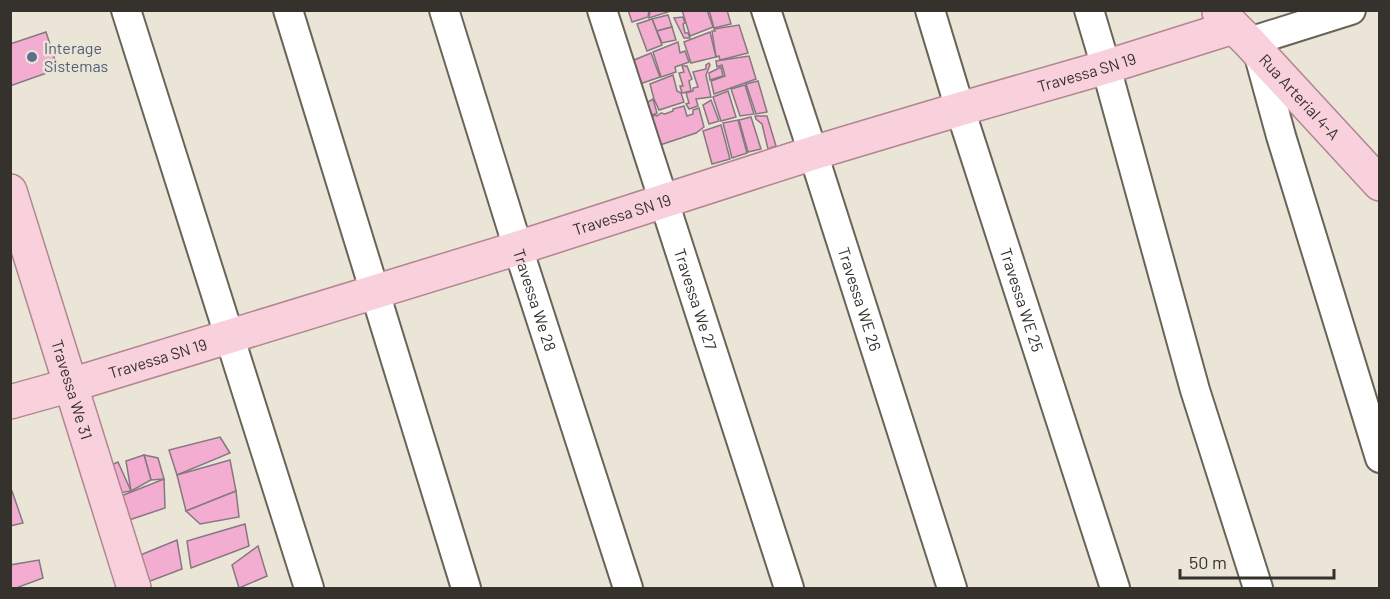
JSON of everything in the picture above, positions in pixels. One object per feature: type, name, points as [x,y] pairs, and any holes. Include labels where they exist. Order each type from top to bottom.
[{"type":"main road","name":"Travessa SN 19","points":[[10,402],[518,248],[813,153],[1107,67],[1240,33]]},
{"type":"main road","name":"Rua Arterial 4-A","points":[[1240,33],[1380,184]]},
{"type":"main road","name":"Travessa We 31","points":[[10,191],[134,588]]},
{"type":"street","points":[[126,10],[309,588]]},
{"type":"street","points":[[288,10],[466,588]]},
{"type":"street","name":"Travessa We 28","points":[[444,10],[628,588]]},
{"type":"street","name":"Travessa We 27","points":[[602,10],[789,588]]},
{"type":"street","name":"Travessa WE 26","points":[[766,10],[952,588]]},
{"type":"street","name":"Travessa WE 25","points":[[930,10],[1114,588]]},
{"type":"street","points":[[1089,10],[1107,67],[1195,390],[1257,588]]},
{"type":"street","points":[[1351,10],[1240,33],[1281,136],[1380,458]]},
{"type":"building","points":[[628,10],[649,10],[648,17],[632,22]]},
{"type":"building","points":[[650,10],[668,10],[668,12],[649,18]]},
{"type":"building","points":[[682,10],[707,10],[713,27],[690,36]]},
{"type":"building","points":[[709,10],[727,10],[731,24],[714,28]]},
{"type":"building","points":[[668,15],[672,27],[657,31],[652,19]]},
{"type":"building","points":[[683,17],[685,33],[688,33],[690,38],[684,38],[674,18]]},
{"type":"building","points":[[652,19],[662,45],[647,51],[637,24]]},
{"type":"building","points":[[739,25],[748,53],[720,60],[719,56],[716,57],[712,31]]},
{"type":"building","points":[[672,27],[676,40],[662,43],[657,31]]},
{"type":"building","name":"Interage Sistemas","points":[[46,32],[58,69],[10,86],[10,44]]},
{"type":"building","points":[[710,32],[716,57],[691,63],[684,42]]},
{"type":"building","points":[[678,42],[680,53],[685,51],[689,62],[675,67],[676,72],[661,77],[653,52]]},
{"type":"building","points":[[651,53],[660,77],[631,87],[622,65]]},
{"type":"building","points":[[749,56],[756,79],[714,94],[711,81],[725,76],[722,65],[717,67],[716,61]]},
{"type":"building","points":[[709,63],[706,75],[711,97],[696,99],[698,106],[689,109],[686,104],[689,103],[686,93],[698,87],[693,72],[706,69]]},
{"type":"building","points":[[682,66],[687,66],[692,79],[689,81],[691,91],[682,93],[680,86],[683,86],[679,73],[684,72]]},
{"type":"building","points":[[721,67],[723,76],[710,80],[709,73]]},
{"type":"building","points":[[673,75],[677,91],[681,93],[684,102],[659,110],[650,84]]},
{"type":"building","points":[[758,81],[767,112],[756,114],[746,84]]},
{"type":"building","points":[[745,85],[754,114],[740,116],[731,89]]},
{"type":"building","points":[[728,91],[736,117],[721,121],[713,97]]},
{"type":"building","points":[[653,99],[657,113],[644,119],[640,107]]},
{"type":"building","points":[[711,100],[719,121],[709,124],[703,105]]},
{"type":"building","points":[[684,106],[687,116],[699,108],[704,127],[696,133],[654,147],[644,119]]},
{"type":"building","points":[[755,116],[767,116],[776,146],[768,149],[762,124]]},
{"type":"building","points":[[751,117],[761,149],[748,152],[739,120]]},
{"type":"building","points":[[738,120],[747,153],[732,158],[723,123]]},
{"type":"building","points":[[721,125],[730,159],[712,164],[703,131]]},
{"type":"building","points":[[220,437],[230,453],[177,475],[169,450]]},
{"type":"building","points":[[144,455],[158,458],[164,479],[151,480]]},
{"type":"building","points":[[144,455],[151,480],[131,491],[126,461]]},
{"type":"building","points":[[230,460],[236,491],[186,511],[177,475]]},
{"type":"building","points":[[118,462],[131,491],[112,494],[109,466]]},
{"type":"building","points":[[164,479],[165,508],[123,522],[111,500]]},
{"type":"building","points":[[10,491],[12,491],[23,523],[10,526]]},
{"type":"building","points":[[236,491],[239,517],[200,524],[186,511]]},
{"type":"building","points":[[245,524],[249,546],[191,568],[187,541]]},
{"type":"building","points":[[177,540],[182,569],[145,583],[138,556]]},
{"type":"building","points":[[258,546],[267,576],[239,588],[232,565]]},
{"type":"building","points":[[39,560],[43,578],[10,588],[10,565]]},
{"type":"place","name":"Interage Sistemas","points":[[32,57]]}]
